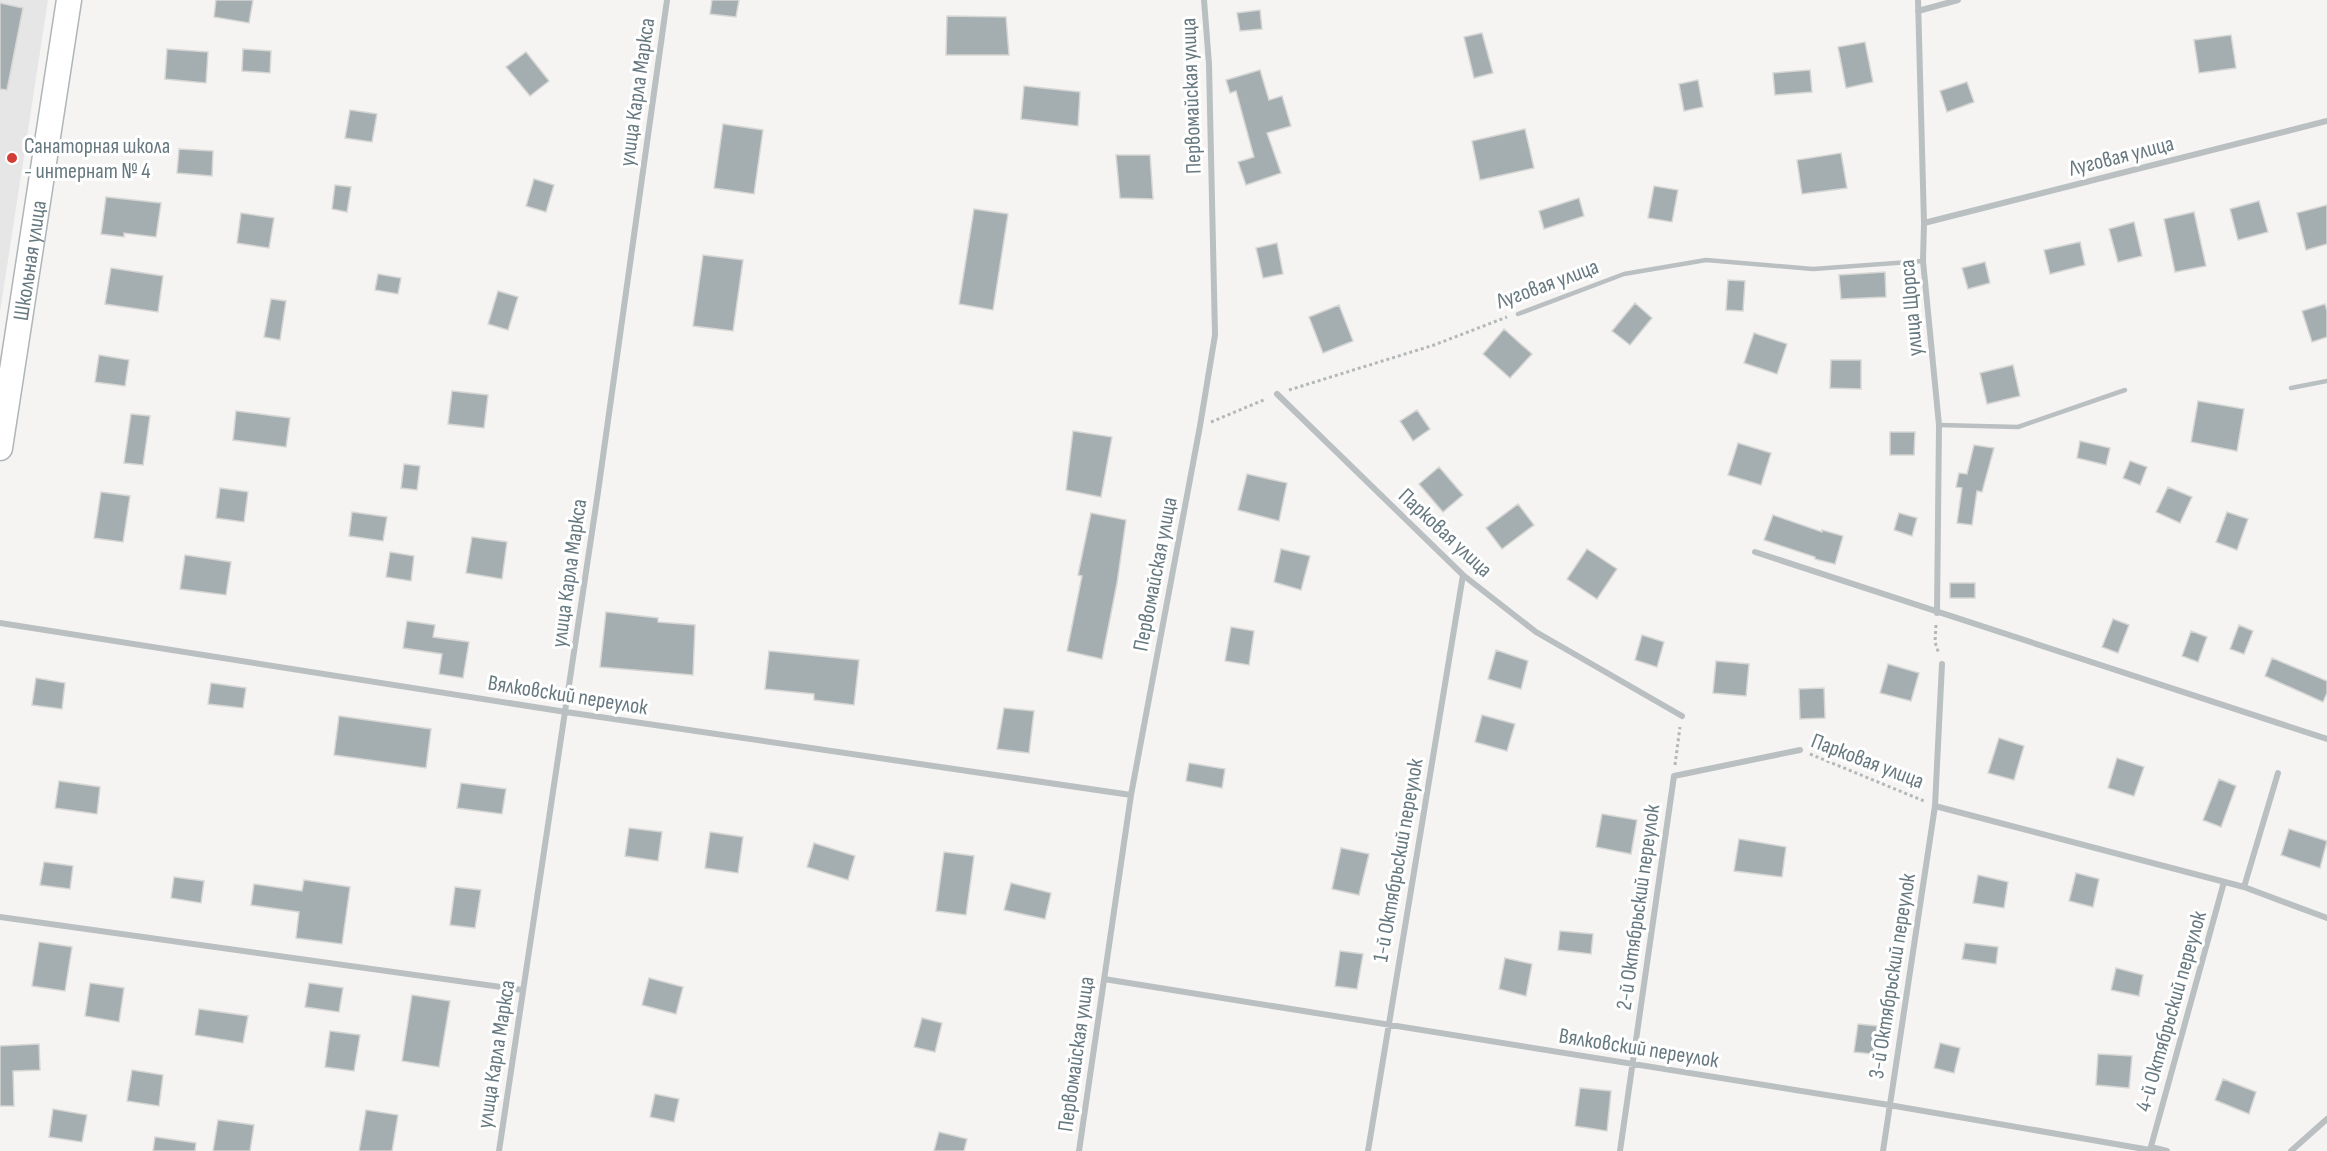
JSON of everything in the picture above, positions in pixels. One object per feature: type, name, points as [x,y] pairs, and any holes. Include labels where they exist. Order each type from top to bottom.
[{"type":"main road","name":"Школьная улица","points":[[0,448],[69,0]]},
{"type":"street","name":"улица Карла Маркса","points":[[499,1151],[566,712],[667,0]]},
{"type":"street","name":"Первомайская улица","points":[[1079,1151],[1131,795],[1215,335],[1209,64],[1204,0]]},
{"type":"street","name":"улица Щорса","points":[[1918,0],[1923,261],[1939,425],[1937,613]]},
{"type":"street","points":[[1918,11],[1958,0]]},
{"type":"street","name":"Луговая улица","points":[[1924,223],[2327,121]]},
{"type":"street","name":"Парковая улица","points":[[1276,394],[1463,575],[1536,632],[1682,716]]},
{"type":"street","points":[[1755,552],[2327,739]]},
{"type":"street","name":"1-й Октябрьский переулок","points":[[1368,1151],[1463,575]]},
{"type":"street","name":"Вялковский переулок","points":[[0,623],[566,712],[1131,795]]},
{"type":"street","name":"3-й Октябрьский переулок","points":[[1883,1151],[1935,806],[1942,664]]},
{"type":"street","name":"Парковая улица","points":[[1674,776],[1800,750]]},
{"type":"street","points":[[2244,887],[2278,773]]},
{"type":"street","name":"2-й Октябрьский переулок","points":[[1620,1151],[1674,776]]},
{"type":"street","name":"Парковая улица","points":[[1935,806],[2244,887],[2327,918]]},
{"type":"street","name":"4-й Октябрьский переулок","points":[[2150,1150],[2224,882]]},
{"type":"street","points":[[0,917],[523,990]]},
{"type":"street","name":"Вялковский переулок","points":[[1104,979],[2167,1151]]},
{"type":"street","points":[[2291,1151],[2327,1119]]},
{"type":"lane","name":"Луговая улица","points":[[1518,314],[1624,274],[1706,260],[1813,269],[1923,261]]},
{"type":"lane","points":[[2291,388],[2327,381]]},
{"type":"lane","points":[[1939,425],[2018,427],[2126,390]]},
{"type":"path","name":"Луговая улица","points":[[1200,426],[1276,394],[1434,345],[1518,314]]},
{"type":"path","points":[[1937,613],[1935,642],[1942,664]]},
{"type":"path","points":[[1674,776],[1682,716]]},
{"type":"path","name":"Парковая улица","points":[[1800,750],[1935,806]]},
{"type":"shaded area","name":"Санаторная школа - интернат № 4","points":[[0,0],[48,0],[0,312]]},
{"type":"building","points":[[216,0],[253,0],[249,23],[214,17]]},
{"type":"building","points":[[712,0],[739,0],[736,17],[710,14]]},
{"type":"building","points":[[0,3],[23,8],[7,90],[0,89]]},
{"type":"building","points":[[1260,10],[1262,29],[1240,31],[1237,13]]},
{"type":"building","points":[[947,16],[1006,17],[1009,55],[946,55]]},
{"type":"building","points":[[1482,33],[1493,73],[1474,78],[1464,37]]},
{"type":"building","points":[[2231,35],[2236,68],[2199,73],[2194,40]]},
{"type":"building","points":[[1865,42],[1873,82],[1846,88],[1838,47]]},
{"type":"building","points":[[167,49],[208,52],[206,83],[165,79]]},
{"type":"building","points":[[243,49],[271,51],[270,73],[242,71]]},
{"type":"building","points":[[526,52],[549,81],[530,96],[506,67]]},
{"type":"building","points":[[1260,70],[1269,100],[1282,96],[1291,126],[1267,133],[1281,173],[1246,185],[1238,162],[1254,157],[1236,91],[1230,93],[1226,80]]},
{"type":"building","points":[[1810,70],[1812,92],[1775,95],[1773,73]]},
{"type":"building","points":[[1698,80],[1703,107],[1684,111],[1679,84]]},
{"type":"building","points":[[1967,82],[1974,102],[1947,112],[1940,91]]},
{"type":"building","points":[[1024,86],[1080,92],[1078,126],[1021,119]]},
{"type":"building","points":[[350,110],[377,114],[372,142],[345,138]]},
{"type":"building","points":[[723,124],[763,130],[754,194],[714,188]]},
{"type":"building","points":[[1525,129],[1534,168],[1480,180],[1472,141]]},
{"type":"building","points":[[179,149],[213,151],[212,176],[177,173]]},
{"type":"building","points":[[1841,153],[1847,188],[1802,194],[1797,160]]},
{"type":"building","points":[[1116,155],[1150,155],[1153,199],[1120,198]]},
{"type":"building","points":[[534,179],[554,185],[546,212],[526,206]]},
{"type":"building","points":[[335,185],[351,187],[347,212],[332,209]]},
{"type":"building","points":[[1654,186],[1678,190],[1672,222],[1648,218]]},
{"type":"building","points":[[106,197],[161,203],[156,237],[124,233],[124,237],[101,234]]},
{"type":"building","points":[[1579,198],[1584,216],[1544,229],[1539,211]]},
{"type":"building","points":[[2259,201],[2268,232],[2238,240],[2230,209]]},
{"type":"building","points":[[2327,205],[2327,244],[2306,250],[2297,213]]},
{"type":"building","points":[[974,209],[1008,214],[993,310],[959,304]]},
{"type":"building","points":[[2194,212],[2206,266],[2175,272],[2164,219]]},
{"type":"building","points":[[241,213],[274,218],[269,248],[237,243]]},
{"type":"building","points":[[2134,222],[2142,256],[2118,262],[2109,229]]},
{"type":"building","points":[[2080,242],[2085,265],[2050,274],[2044,250]]},
{"type":"building","points":[[1277,243],[1283,274],[1263,278],[1256,248]]},
{"type":"building","points":[[703,255],[743,260],[733,331],[693,326]]},
{"type":"building","points":[[1985,262],[1990,283],[1968,289],[1962,268]]},
{"type":"building","points":[[111,268],[163,276],[158,312],[105,304]]},
{"type":"building","points":[[1885,272],[1886,297],[1841,299],[1839,275]]},
{"type":"building","points":[[378,274],[401,278],[398,294],[375,290]]},
{"type":"building","points":[[1728,280],[1745,281],[1743,311],[1726,310]]},
{"type":"building","points":[[498,291],[518,297],[508,330],[488,324]]},
{"type":"building","points":[[271,299],[286,301],[280,340],[264,337]]},
{"type":"building","points":[[1635,303],[1652,318],[1630,345],[1612,331]]},
{"type":"building","points":[[2325,304],[2327,337],[2312,342],[2302,311]]},
{"type":"building","points":[[1339,305],[1353,341],[1323,353],[1309,317]]},
{"type":"building","points":[[1504,329],[1532,354],[1510,378],[1483,354]]},
{"type":"building","points":[[1754,333],[1787,344],[1777,374],[1744,363]]},
{"type":"building","points":[[99,355],[129,360],[125,386],[95,382]]},
{"type":"building","points":[[1831,360],[1861,360],[1861,389],[1830,388]]},
{"type":"building","points":[[2013,365],[2020,396],[1987,404],[1980,373]]},
{"type":"building","points":[[452,391],[488,395],[484,428],[448,424]]},
{"type":"building","points":[[2198,401],[2244,409],[2237,451],[2191,442]]},
{"type":"building","points":[[1417,410],[1430,429],[1413,441],[1400,421]]},
{"type":"building","points":[[236,411],[290,418],[286,447],[233,440]]},
{"type":"building","points":[[131,414],[150,416],[143,465],[124,463]]},
{"type":"building","points":[[1073,431],[1112,437],[1101,497],[1066,490]]},
{"type":"building","points":[[1890,432],[1915,432],[1914,455],[1890,455]]},
{"type":"building","points":[[2080,441],[2110,448],[2106,465],[2077,458]]},
{"type":"building","points":[[1738,443],[1771,453],[1761,485],[1728,475]]},
{"type":"building","points":[[1974,445],[1994,448],[1982,492],[1977,491],[1972,525],[1957,523],[1962,488],[1956,487],[1959,473],[1967,474]]},
{"type":"building","points":[[2130,461],[2147,467],[2140,485],[2123,478]]},
{"type":"building","points":[[404,464],[420,466],[417,490],[401,488]]},
{"type":"building","points":[[1439,467],[1463,495],[1443,512],[1419,484]]},
{"type":"building","points":[[1247,474],[1287,483],[1279,521],[1238,510]]},
{"type":"building","points":[[2168,487],[2192,497],[2180,523],[2156,512]]},
{"type":"building","points":[[220,488],[248,492],[244,522],[216,518]]},
{"type":"building","points":[[101,492],[130,496],[123,542],[94,538]]},
{"type":"building","points":[[1518,504],[1534,525],[1502,549],[1486,528]]},
{"type":"building","points":[[352,512],[387,517],[383,541],[349,536]]},
{"type":"building","points":[[2227,512],[2248,519],[2237,550],[2216,542]]},
{"type":"building","points":[[1091,513],[1126,520],[1117,583],[1102,659],[1067,651],[1082,576],[1078,575]]},
{"type":"building","points":[[1899,513],[1917,518],[1912,536],[1894,530]]},
{"type":"building","points":[[1773,515],[1822,532],[1822,530],[1843,536],[1835,564],[1764,540]]},
{"type":"building","points":[[472,537],[507,542],[502,579],[466,573]]},
{"type":"building","points":[[1281,549],[1310,556],[1301,590],[1274,582]]},
{"type":"building","points":[[1587,549],[1617,569],[1597,599],[1567,579]]},
{"type":"building","points":[[390,552],[414,556],[411,581],[386,577]]},
{"type":"building","points":[[185,555],[231,562],[226,595],[180,589]]},
{"type":"building","points":[[1950,583],[1975,583],[1975,598],[1950,598]]},
{"type":"building","points":[[606,612],[658,618],[658,622],[695,625],[693,675],[600,667]]},
{"type":"building","points":[[2113,619],[2129,625],[2118,653],[2102,647]]},
{"type":"building","points":[[407,621],[435,625],[433,637],[469,642],[463,678],[439,674],[442,654],[403,648]]},
{"type":"building","points":[[2239,625],[2253,631],[2244,654],[2230,649]]},
{"type":"building","points":[[1231,627],[1254,631],[1249,665],[1225,661]]},
{"type":"building","points":[[2191,631],[2207,637],[2198,662],[2182,656]]},
{"type":"building","points":[[1642,635],[1664,642],[1657,667],[1635,660]]},
{"type":"building","points":[[1496,650],[1528,661],[1521,689],[1488,679]]},
{"type":"building","points":[[769,651],[859,660],[854,705],[814,700],[814,694],[765,689]]},
{"type":"building","points":[[2272,658],[2327,681],[2327,693],[2323,702],[2265,676]]},
{"type":"building","points":[[1716,661],[1749,664],[1746,696],[1713,693]]},
{"type":"building","points":[[1888,664],[1919,673],[1911,701],[1880,693]]},
{"type":"building","points":[[36,678],[65,683],[62,709],[32,705]]},
{"type":"building","points":[[211,683],[246,688],[243,708],[208,704]]},
{"type":"building","points":[[1824,688],[1825,718],[1800,719],[1799,689]]},
{"type":"building","points":[[1004,708],[1034,711],[1029,753],[997,749]]},
{"type":"building","points":[[1482,715],[1515,724],[1507,751],[1475,742]]},
{"type":"building","points":[[339,716],[431,729],[426,768],[334,755]]},
{"type":"building","points":[[1999,738],[2024,746],[2014,780],[1988,773]]},
{"type":"building","points":[[2117,758],[2144,767],[2134,796],[2108,788]]},
{"type":"building","points":[[1189,763],[1225,769],[1222,788],[1186,781]]},
{"type":"building","points":[[2219,779],[2236,786],[2221,827],[2203,820]]},
{"type":"building","points":[[59,781],[100,787],[97,814],[55,808]]},
{"type":"building","points":[[461,783],[506,789],[502,814],[457,808]]},
{"type":"building","points":[[1602,814],[1637,820],[1631,854],[1596,847]]},
{"type":"building","points":[[629,828],[662,832],[658,861],[625,856]]},
{"type":"building","points":[[2289,829],[2327,841],[2320,868],[2281,855]]},
{"type":"building","points":[[710,832],[743,837],[738,873],[705,868]]},
{"type":"building","points":[[1739,839],[1786,847],[1782,877],[1734,871]]},
{"type":"building","points":[[814,843],[855,856],[848,880],[807,867]]},
{"type":"building","points":[[1341,848],[1369,854],[1359,895],[1332,889]]},
{"type":"building","points":[[944,852],[974,856],[966,915],[936,911]]},
{"type":"building","points":[[44,862],[73,866],[70,889],[40,885]]},
{"type":"building","points":[[2076,873],[2099,879],[2093,907],[2069,901]]},
{"type":"building","points":[[1978,875],[2008,882],[2004,908],[1973,903]]},
{"type":"building","points":[[174,877],[204,881],[201,903],[171,898]]},
{"type":"building","points":[[304,880],[350,887],[342,944],[296,938],[299,912],[251,905],[254,884],[302,891]]},
{"type":"building","points":[[1011,883],[1051,893],[1045,919],[1004,910]]},
{"type":"building","points":[[455,887],[481,890],[475,928],[450,925]]},
{"type":"building","points":[[1560,931],[1593,934],[1591,954],[1558,950]]},
{"type":"building","points":[[39,942],[72,947],[65,991],[32,986]]},
{"type":"building","points":[[1965,943],[1998,947],[1996,964],[1962,959]]},
{"type":"building","points":[[1340,951],[1363,954],[1357,989],[1335,986]]},
{"type":"building","points":[[1505,958],[1532,964],[1526,996],[1499,989]]},
{"type":"building","points":[[2116,968],[2143,975],[2139,996],[2111,990]]},
{"type":"building","points":[[649,978],[683,987],[676,1014],[642,1005]]},
{"type":"building","points":[[90,983],[124,988],[119,1022],[85,1016]]},
{"type":"building","points":[[309,983],[343,988],[339,1012],[305,1007]]},
{"type":"building","points":[[412,995],[450,1001],[439,1067],[402,1061]]},
{"type":"building","points":[[199,1009],[248,1016],[243,1043],[195,1035]]},
{"type":"building","points":[[922,1018],[942,1023],[935,1052],[914,1047]]},
{"type":"building","points":[[1858,1024],[1877,1026],[1873,1054],[1854,1052]]},
{"type":"building","points":[[330,1031],[360,1035],[354,1071],[325,1067]]},
{"type":"building","points":[[1940,1043],[1960,1048],[1954,1073],[1934,1068]]},
{"type":"building","points":[[39,1044],[40,1070],[13,1071],[14,1106],[0,1106],[0,1046]]},
{"type":"building","points":[[2098,1054],[2132,1056],[2129,1088],[2096,1085]]},
{"type":"building","points":[[132,1070],[163,1075],[159,1106],[127,1101]]},
{"type":"building","points":[[2223,1079],[2256,1092],[2249,1114],[2215,1100]]},
{"type":"building","points":[[1580,1088],[1611,1091],[1607,1131],[1575,1126]]},
{"type":"building","points":[[655,1094],[679,1099],[674,1122],[650,1117]]},
{"type":"building","points":[[53,1109],[87,1115],[82,1142],[49,1137]]},
{"type":"building","points":[[366,1110],[398,1115],[392,1151],[359,1151]]},
{"type":"building","points":[[218,1120],[254,1125],[250,1151],[213,1151]]},
{"type":"building","points":[[939,1132],[967,1139],[964,1151],[934,1151]]},
{"type":"building","points":[[155,1137],[196,1143],[195,1151],[153,1151]]},
{"type":"place","name":"Санаторная школа - интернат № 4","points":[[12,158]]}]
